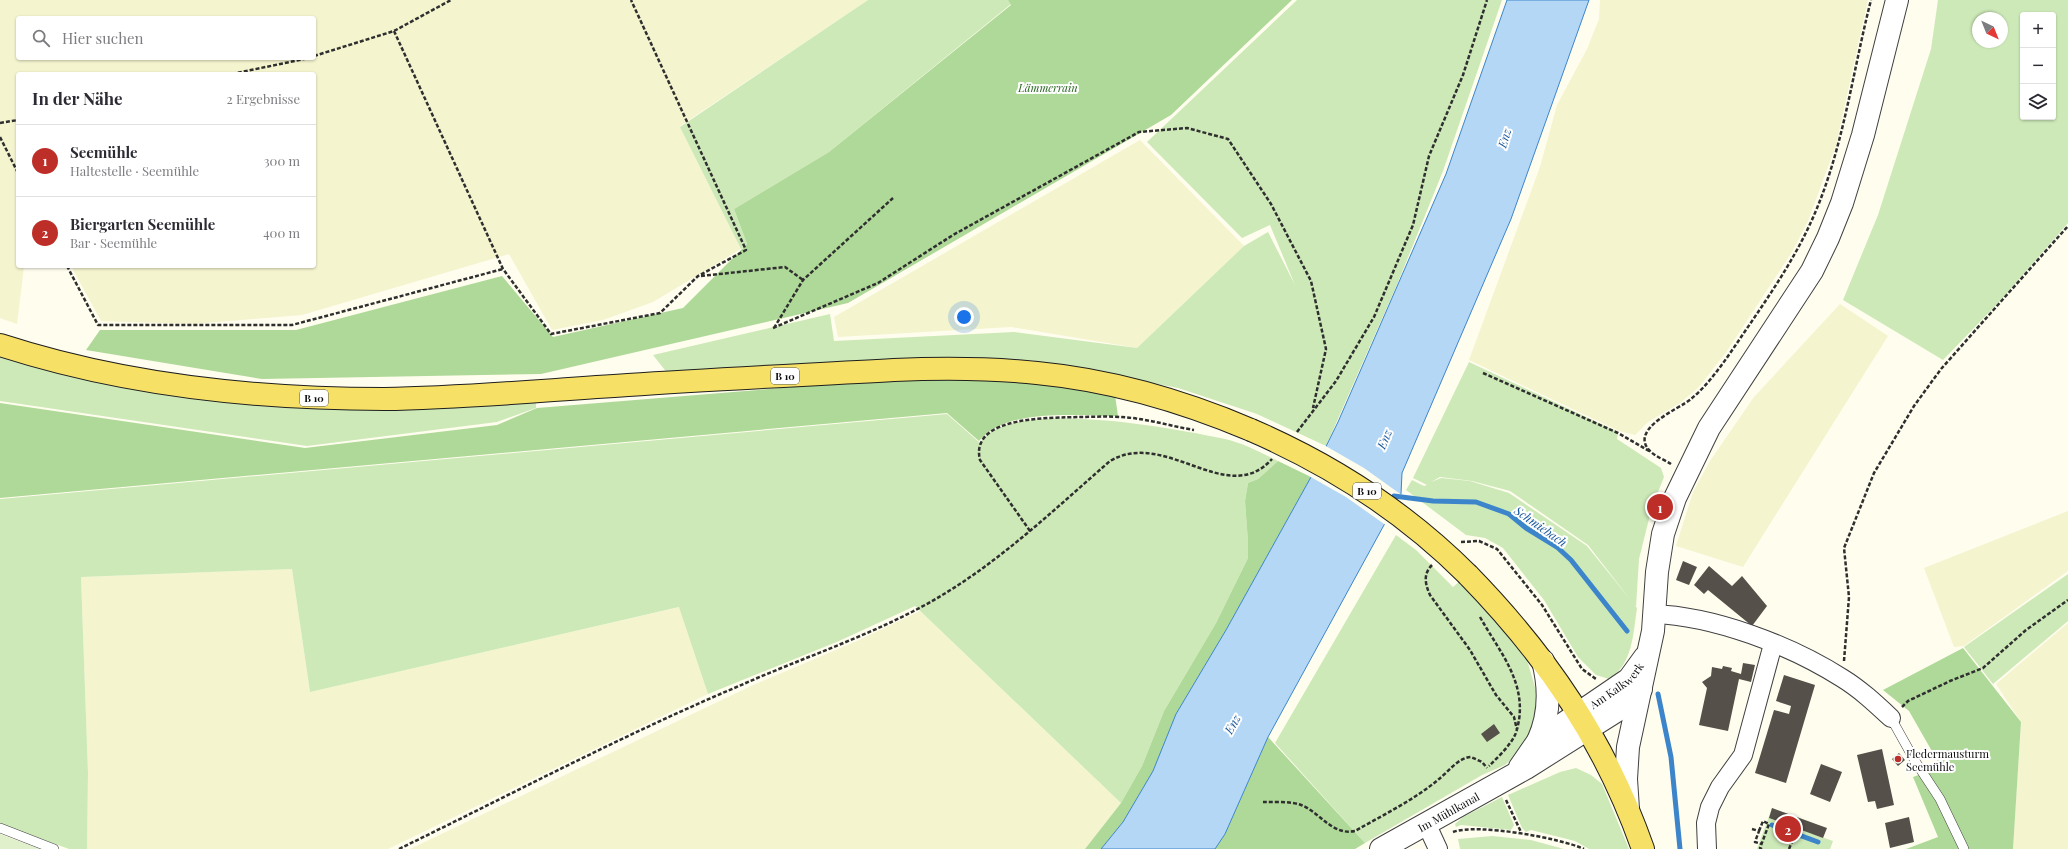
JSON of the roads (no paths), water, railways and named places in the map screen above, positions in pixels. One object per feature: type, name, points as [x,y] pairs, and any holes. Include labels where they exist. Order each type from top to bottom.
[{"type":"main road","name":"B 10","points":[[0,345],[70,365],[156,382],[249,394],[326,398],[468,396],[942,368],[1004,370],[1068,377],[1130,389],[1196,409],[1251,430],[1307,456],[1366,491],[1426,536],[1468,574],[1507,617],[1543,661],[1584,721],[1614,778],[1644,849]]},
{"type":"street","points":[[1891,718],[1869,697],[1841,678],[1808,659],[1773,644],[1700,619],[1652,632],[1663,534],[1675,498],[1696,453],[1736,385],[1812,271],[1839,210],[1863,135],[1897,0]]},
{"type":"street","name":"Am Kalkwerk","points":[[1584,721],[1630,701],[1641,689],[1652,632]]},
{"type":"street","name":"Am Kalkwerk","points":[[1584,721],[1638,670],[1652,632]]},
{"type":"street","points":[[1707,849],[1706,823],[1710,807],[1717,792],[1743,756],[1773,644]]},
{"type":"street","points":[[1538,741],[1547,717],[1548,700],[1546,674],[1543,661]]},
{"type":"street","points":[[1628,812],[1627,756],[1641,689]]},
{"type":"street","name":"Im Mühlkanal","points":[[1381,849],[1433,838],[1538,741],[1584,721]]},
{"type":"street","name":"Im Mühlkanal","points":[[1500,776],[1584,721]]},
{"type":"lane","points":[[1891,718],[1915,761],[1940,799],[1964,849]]},
{"type":"lane","points":[[0,828],[54,849]]},
{"type":"water","name":"Enz","points":[[1507,0],[1589,0],[1511,219],[1402,473],[1401,494],[1268,737],[1225,834],[1215,849],[1101,849],[1123,822],[1153,771],[1176,714],[1226,630],[1311,477],[1338,422],[1446,174]]},
{"type":"waterway","name":"Schmiebach","points":[[1394,496],[1433,501],[1476,502],[1509,514],[1526,528],[1557,547],[1571,560],[1627,631]]},
{"type":"waterway","name":"Schmiebach","points":[[1658,694],[1671,757],[1680,849]]},
{"type":"waterway","points":[[1772,825],[1818,842]]},
{"type":"place","name":"Seemühle","points":[[1660,507]]},
{"type":"place","name":"Fledermausturm Seemühle","points":[[1898,759]]},
{"type":"place","name":"Biergarten Seemühle","points":[[1788,829]]},
{"type":"park label","name":"Lämmerrain","points":[[1048,87]]}]
